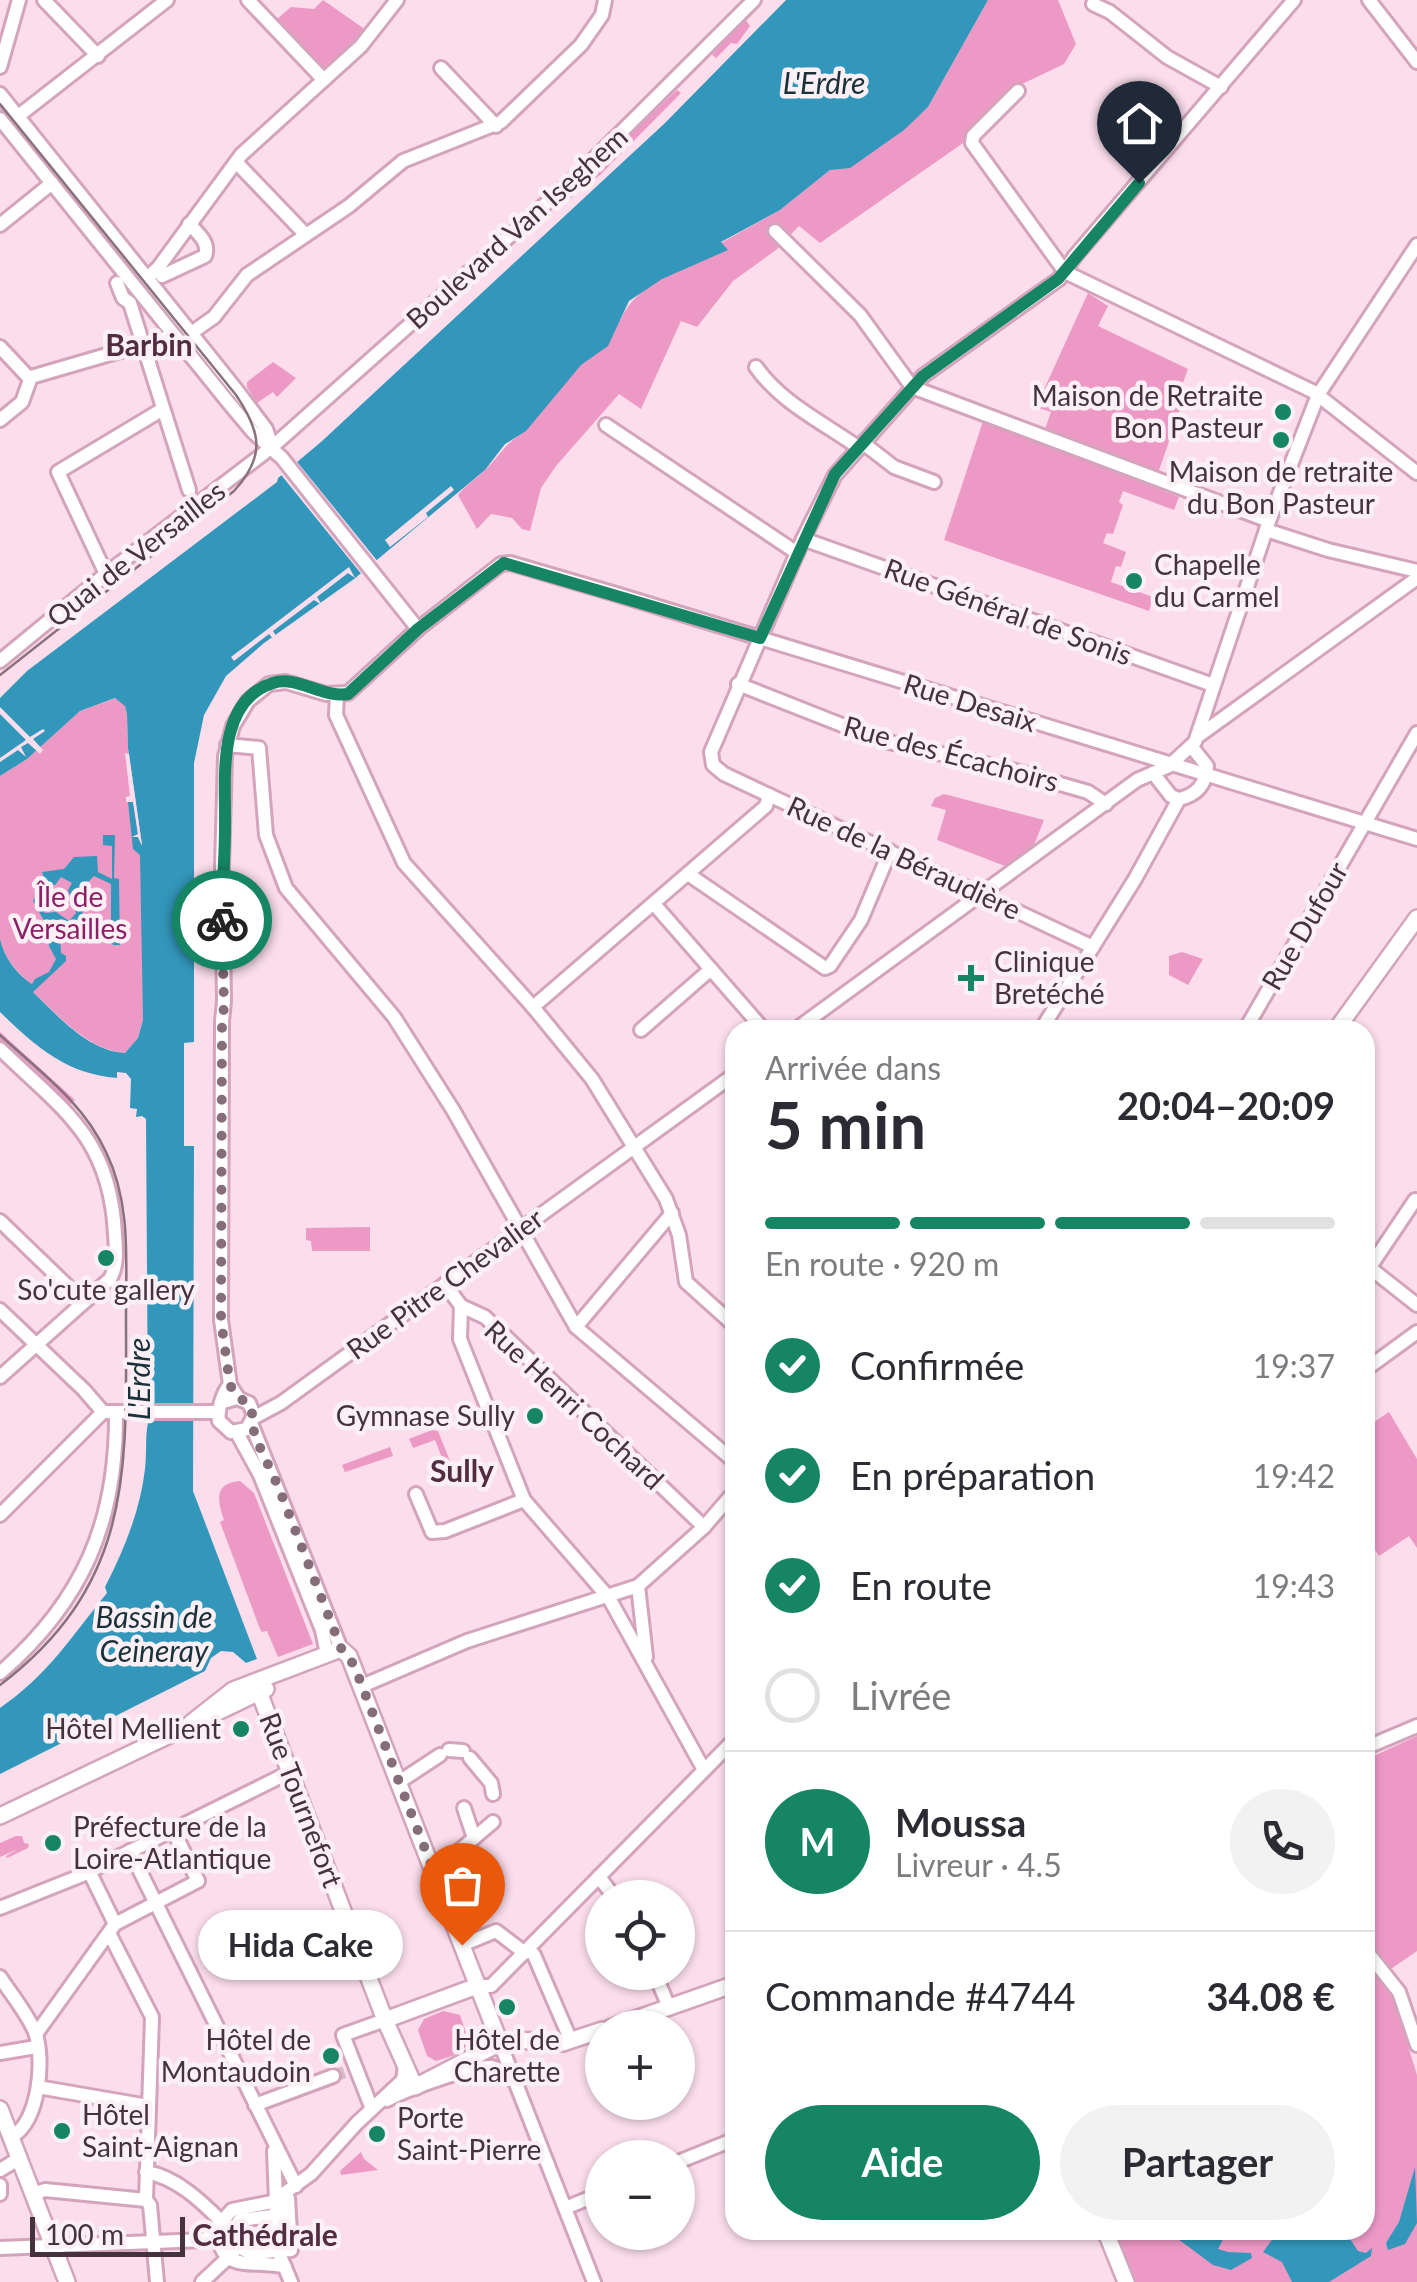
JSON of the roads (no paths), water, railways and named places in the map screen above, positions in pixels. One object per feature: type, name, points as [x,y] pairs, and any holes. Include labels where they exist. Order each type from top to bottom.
[{"type":"main road","points":[[1343,1020],[1417,918]]},
{"type":"main road","points":[[0,1816],[260,1686],[339,1653],[362,1686],[500,2043]]},
{"type":"main road","name":"Rue Tournefort","points":[[260,1686],[386,2020],[415,2086]]},
{"type":"main road","points":[[386,2020],[478,1986]]},
{"type":"main road","points":[[661,2010],[725,1987]]},
{"type":"main road","points":[[415,2086],[500,2043],[571,2041],[585,2036]]},
{"type":"main road","points":[[0,2109],[68,2282]]},
{"type":"main road","points":[[1109,2240],[1126,2282]]},
{"type":"street","points":[[0,67],[19,0]]},
{"type":"street","points":[[44,0],[98,56]]},
{"type":"street","points":[[18,117],[168,0]]},
{"type":"street","points":[[248,0],[323,79]]},
{"type":"street","points":[[146,278],[158,268],[236,162],[361,46],[397,0]]},
{"type":"street","points":[[197,329],[214,317],[247,275],[349,206],[403,161],[496,126],[581,44],[602,14],[605,0]]},
{"type":"street","name":"Boulevard Van Iseghem","points":[[277,452],[576,177],[754,0]]},
{"type":"street","points":[[738,684],[835,474],[912,387],[1065,272],[1294,0]]},
{"type":"street","points":[[1369,0],[1417,62]]},
{"type":"street","points":[[1093,4],[1110,12],[1167,57],[1221,87]]},
{"type":"street","points":[[441,68],[496,126]]},
{"type":"street","points":[[1018,91],[973,136],[972,144],[1065,272],[1318,395],[1417,474]]},
{"type":"street","points":[[0,94],[257,417],[277,452]]},
{"type":"street","points":[[0,118],[418,629],[348,694],[337,695],[286,682],[270,684],[253,695],[237,716],[227,745],[222,867],[221,1320],[230,1385],[238,1398],[250,1405],[252,1421],[339,1653]]},
{"type":"street","points":[[236,162],[305,234]]},
{"type":"street","points":[[0,226],[52,183]]},
{"type":"street","points":[[162,276],[205,256],[204,242],[189,224]]},
{"type":"street","points":[[775,230],[860,315],[912,387],[1214,500],[1328,550],[1417,575]]},
{"type":"street","points":[[1047,1020],[1179,799],[1200,788],[1206,776],[1196,735],[1267,525],[1318,395],[1417,245]]},
{"type":"street","points":[[117,283],[123,298],[132,301],[189,490]]},
{"type":"street","points":[[30,379],[165,338]]},
{"type":"street","points":[[0,347],[30,379]]},
{"type":"street","points":[[756,367],[811,418],[894,467],[934,482]]},
{"type":"street","points":[[0,420],[22,402],[30,379]]},
{"type":"street","points":[[106,574],[58,472],[163,410]]},
{"type":"street","name":"Rue Général de Sonis","points":[[606,425],[800,546],[1213,685]]},
{"type":"street","points":[[252,462],[253,432]]},
{"type":"street","name":"Quai de Versailles","points":[[0,662],[106,574],[252,462],[277,452]]},
{"type":"street","name":"Rue Desaix","points":[[418,629],[502,564],[523,567],[1417,839]]},
{"type":"street","points":[[809,1020],[1137,780],[1170,766],[1196,735],[1417,575]]},
{"type":"street","name":"Rue de la Béraudière","points":[[738,684],[713,746],[712,760],[718,770],[1093,947]]},
{"type":"street","name":"Rue des Écachoirs","points":[[738,684],[880,740],[1012,770],[1088,792],[1106,804]]},
{"type":"street","points":[[337,695],[336,714],[404,863],[592,1079],[672,1213],[686,1282],[725,1317]]},
{"type":"street","name":"Rue Dufour","points":[[1251,1020],[1417,733]]},
{"type":"street","points":[[227,745],[259,748],[266,835],[286,888],[394,1016],[576,1326],[725,1453]]},
{"type":"street","points":[[1152,773],[1171,796],[1179,799]]},
{"type":"street","points":[[533,1007],[766,806],[768,795]]},
{"type":"street","points":[[688,874],[824,968],[830,966],[862,920],[890,851]]},
{"type":"street","points":[[654,904],[755,1020]]},
{"type":"street","points":[[641,1030],[711,970]]},
{"type":"street","points":[[0,1049],[64,1106],[90,1142],[112,1200],[116,1247],[112,1276],[0,1378]]},
{"type":"street","name":"Rue Pitre Chevalier","points":[[252,1421],[725,1081]]},
{"type":"street","points":[[1375,1256],[1415,1200]]},
{"type":"street","points":[[576,1326],[672,1213]]},
{"type":"street","points":[[0,1221],[84,1302]]},
{"type":"street","points":[[1375,1272],[1417,1305]]},
{"type":"street","name":"Rue Henri Cochard","points":[[446,1284],[461,1306],[484,1317],[704,1527]]},
{"type":"street","points":[[461,1306],[460,1339],[524,1500],[610,1598],[638,1639],[646,1664],[704,1770]]},
{"type":"street","points":[[0,1310],[110,1412],[216,1409],[238,1398]]},
{"type":"street","points":[[1375,1363],[1417,1332]]},
{"type":"street","points":[[230,1385],[216,1409],[221,1425],[237,1433],[260,1475],[322,1630],[339,1653]]},
{"type":"street","points":[[0,1514],[110,1412]]},
{"type":"street","points":[[0,1673],[53,1620],[91,1558],[110,1498],[110,1412]]},
{"type":"street","points":[[237,1433],[252,1421]]},
{"type":"street","points":[[416,1494],[432,1532],[445,1531],[524,1500]]},
{"type":"street","points":[[362,1686],[467,1640],[610,1598],[638,1586],[704,1527],[725,1502]]},
{"type":"street","points":[[638,1586],[638,1639]]},
{"type":"street","points":[[1375,1744],[1417,1726]]},
{"type":"street","points":[[478,1986],[491,1986],[725,1749]]},
{"type":"street","points":[[399,1782],[455,1753],[491,1784],[493,1794]]},
{"type":"street","points":[[0,1908],[89,1872],[290,1772]]},
{"type":"street","points":[[464,1808],[474,1838]]},
{"type":"street","points":[[434,1872],[493,1822]]},
{"type":"street","points":[[0,2053],[36,2041],[112,1929],[158,1908],[198,1881],[176,1828]]},
{"type":"street","points":[[130,1851],[274,2144],[287,2197],[286,2255]]},
{"type":"street","points":[[89,1872],[151,2011],[146,2200],[150,2205],[156,2282]]},
{"type":"street","points":[[462,1945],[498,1932],[534,1955],[571,2041]]},
{"type":"street","points":[[1375,1962],[1398,1992],[1417,2045]]},
{"type":"street","points":[[0,1976],[36,2041],[38,2087],[27,2124],[12,2136]]},
{"type":"street","points":[[662,1990],[669,2007]]},
{"type":"street","points":[[372,2109],[352,2070],[344,2035],[386,2020]]},
{"type":"street","points":[[500,2043],[594,2282]]},
{"type":"street","points":[[234,2253],[233,2232],[240,2220],[275,2215],[287,2197],[402,2080],[405,2066]]},
{"type":"street","points":[[372,2109],[415,2086],[490,2067],[506,2074],[522,2094]]},
{"type":"street","points":[[255,2105],[333,2076]]},
{"type":"street","points":[[38,2087],[148,2106]]},
{"type":"street","points":[[695,2155],[725,2143]]},
{"type":"street","points":[[274,2144],[287,2197]]},
{"type":"street","points":[[0,2170],[20,2158]]},
{"type":"street","points":[[146,2172],[165,2178],[194,2196],[220,2224],[219,2242],[241,2264],[286,2255]]},
{"type":"street","points":[[0,2185],[0,2194]]},
{"type":"street","points":[[34,2194],[45,2190],[146,2200]]},
{"type":"street","points":[[0,2248],[205,2240],[237,2208],[287,2197]]},
{"type":"street","points":[[565,2208],[585,2200]]},
{"type":"street","points":[[275,2215],[291,2282]]},
{"type":"street","points":[[202,2282],[234,2253]]},
{"type":"water","points":[[786,0],[988,0],[928,107],[904,130],[850,168],[830,170],[780,210],[721,242],[728,250],[662,279],[629,301],[608,346],[581,365],[526,431],[505,444],[485,470],[354,579],[264,643],[226,676],[204,715],[194,763],[194,1042],[184,1043],[184,1146],[194,1146],[193,1491],[257,1659],[246,1663],[233,1652],[221,1651],[211,1658],[205,1671],[0,1774],[0,1708],[46,1669],[107,1593],[105,1587],[139,1501],[148,1423],[146,1119],[136,1117],[137,1109],[130,1108],[131,1079],[126,1073],[117,1072],[117,1078],[67,1064],[39,1047],[0,1012],[0,938],[11,964],[32,984],[49,972],[56,959],[49,946],[47,926],[33,901],[38,889],[35,884],[44,878],[42,872],[64,869],[74,857],[97,856],[98,872],[112,879],[112,846],[103,845],[103,835],[115,835],[120,945],[113,945],[111,940],[111,884],[94,876],[84,886],[79,904],[84,916],[74,931],[60,937],[66,961],[33,992],[74,1031],[99,1046],[125,1053],[138,1038],[143,1020],[140,855],[133,849],[128,802],[133,801],[138,835],[133,837],[138,837],[142,845],[127,714],[125,706],[115,698],[80,711],[27,759],[0,776],[0,698],[27,671],[277,482],[665,123]],"holes":[[[61,877],[72,883],[68,890],[76,913],[69,921],[56,912],[45,913],[37,904],[41,887],[55,885]]]},
{"type":"water","points":[[1415,2167],[1417,2223],[1405,2244],[1388,2250],[1386,2243],[1399,2222]]},
{"type":"water","points":[[1179,2240],[1222,2240],[1218,2249],[1251,2253],[1252,2258],[1231,2270],[1213,2265]]},
{"type":"water","points":[[1272,2240],[1351,2240],[1358,2251],[1366,2253],[1372,2248],[1371,2256],[1329,2282],[1292,2282],[1282,2262],[1263,2252]]},
{"type":"tunnel","points":[[333,2076],[348,2071]]},
{"type":"tram line","points":[[0,104],[236,395],[251,421],[256,444],[251,466],[234,491],[0,675]]},
{"type":"tram line","points":[[0,1035],[73,1102],[106,1152],[120,1191],[126,1274],[125,1423],[114,1519],[99,1563],[77,1605],[44,1646],[0,1685]]},
{"type":"place","name":"Maison de Retraite Bon Pasteur","points":[[1283,412]]},
{"type":"place","name":"Maison de retraite du Bon Pasteur","points":[[1281,440]]},
{"type":"place","name":"Chapelle du Carmel","points":[[1134,581]]},
{"type":"place","name":"Clinique Bretéché","points":[[971,978]]},
{"type":"place","name":"So'cute gallery","points":[[106,1258]]},
{"type":"place","name":"Gymnase Sully","points":[[535,1416]]},
{"type":"place","name":"Hôtel Mellient","points":[[241,1729]]},
{"type":"place","name":"Préfecture de la Loire-Atlantique","points":[[53,1843]]},
{"type":"place","name":"Hida Cake","points":[[462,1945]]},
{"type":"place","name":"Hôtel de Charette","points":[[507,2007]]},
{"type":"place","name":"Hôtel de Montaudoin","points":[[331,2056]]},
{"type":"place","name":"Hôtel Saint-Aignan","points":[[62,2131]]},
{"type":"place","name":"Porte Saint-Pierre","points":[[377,2134]]},
{"type":"district","name":"Barbin","points":[[149,346]]},
{"type":"district","name":"Sully","points":[[462,1472]]},
{"type":"district","name":"Cathédrale","points":[[265,2236]]},
{"type":"water label","name":"L'Erdre","points":[[824,84]]},
{"type":"water label","name":"L'Erdre","points":[[140,1379]]},
{"type":"water label","name":"Bassin de Ceineray","points":[[154,1635]]},
{"type":"park label","name":"Île de Versailles","points":[[70,913]]}]
